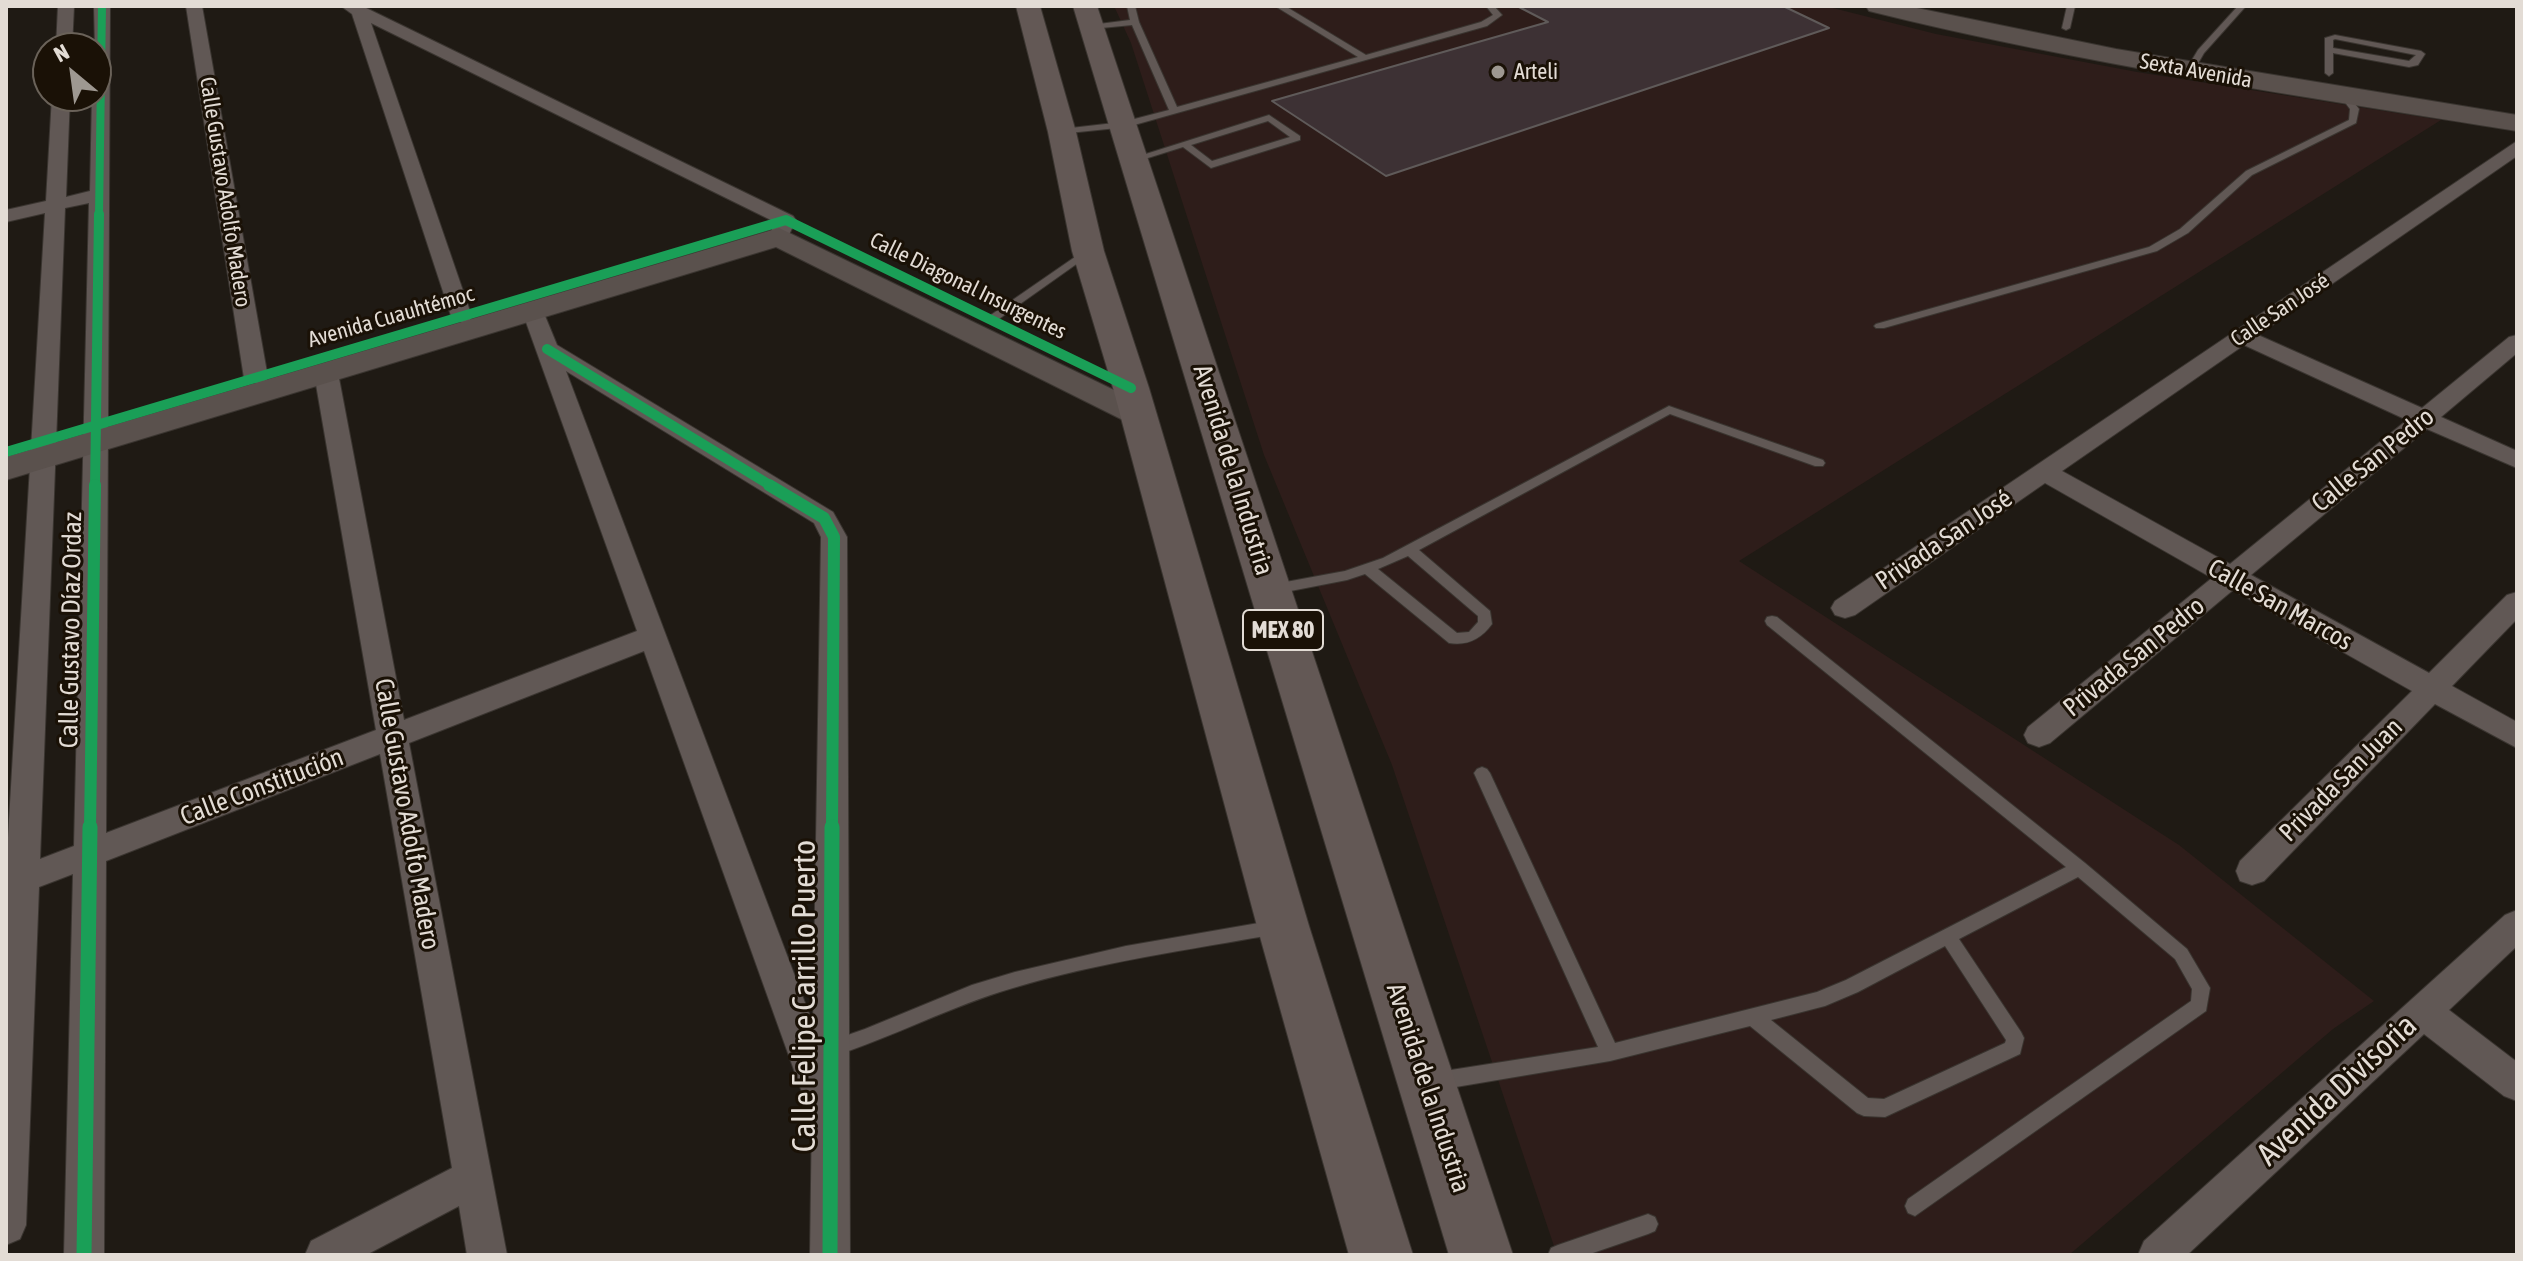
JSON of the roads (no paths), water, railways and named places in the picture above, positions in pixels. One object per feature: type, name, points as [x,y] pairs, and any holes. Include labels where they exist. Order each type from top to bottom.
[{"type":"main road","name":"MEX 80","points":[[1028,6],[1062,132],[1088,251],[1381,1255]]},
{"type":"main road","name":"Avenida de la Industria","points":[[1088,16],[1481,1255]]},
{"type":"street","name":"Calle Gustavo Adolfo Madero","points":[[194,6],[256,378]]},
{"type":"street","name":"Sexta Avenida","points":[[1877,6],[1971,29],[2196,61],[2345,97],[2517,123]]},
{"type":"street","name":"Sexta Avenida","points":[[1960,6],[2066,12],[2196,61],[2330,62],[2517,104]]},
{"type":"street","name":"Calle Diagonal Insurgentes","points":[[354,8],[783,228],[1134,401]]},
{"type":"street","points":[[354,8],[461,317]]},
{"type":"street","name":"Calle Gustavo Díaz Ordaz","points":[[73,32],[84,11]]},
{"type":"street","name":"Calle Gustavo Díaz Ordaz","points":[[84,11],[90,32]]},
{"type":"street","name":"Calle Gustavo Díaz Ordaz","points":[[6,1225],[14,883],[43,449],[60,112]]},
{"type":"street","name":"Calle Gustavo Díaz Ordaz","points":[[84,1255],[99,112]]},
{"type":"street","name":"Calle San José","points":[[2044,472],[2517,147]]},
{"type":"street","points":[[6,216],[99,195]]},
{"type":"street","name":"Avenida Cuauhtémoc","points":[[96,433],[326,373],[498,313],[783,228]]},
{"type":"street","name":"Avenida Cuauhtémoc","points":[[6,469],[43,449],[256,378],[461,317],[533,311],[783,228]]},
{"type":"street","name":"Calle Diagonal Insurgentes","points":[[783,228],[992,319],[1134,401]]},
{"type":"street","name":"Calle Felipe Carrillo Puerto","points":[[533,311],[830,1117]]},
{"type":"street","points":[[2242,336],[2517,460]]},
{"type":"street","name":"Calle San Pedro","points":[[2229,578],[2517,342]]},
{"type":"street","name":"Calle Felipe Carrillo Puerto","points":[[547,349],[824,518],[834,537],[830,1255]]},
{"type":"street","name":"Calle Gustavo Adolfo Madero","points":[[326,373],[487,1255]]},
{"type":"street","name":"Avenida Cuauhtémoc","points":[[6,452],[43,449]]},
{"type":"street","name":"Calle San Marcos","points":[[2044,472],[2517,736]]},
{"type":"street","name":"Privada San José","points":[[1845,608],[2044,472]]},
{"type":"street","name":"Privada San Pedro","points":[[2039,735],[2229,578]]},
{"type":"street","name":"Privada San Juan","points":[[2252,871],[2517,602]]},
{"type":"street","name":"Calle Constitución","points":[[14,883],[653,636]]},
{"type":"street","name":"Avenida Divisoria","points":[[2158,1255],[2517,925]]},
{"type":"street","points":[[2423,1012],[2517,1084]]},
{"type":"street","points":[[325,1255],[473,1178]]},
{"type":"lane","points":[[1131,6],[1174,111]]},
{"type":"lane","points":[[1279,6],[1364,57]]},
{"type":"lane","points":[[1129,142],[1174,111],[1484,24],[1498,15],[1490,6]]},
{"type":"lane","points":[[2196,61],[2242,6]]},
{"type":"lane","points":[[1088,16],[1135,22]]},
{"type":"lane","points":[[2339,37],[2421,54],[2415,63],[2409,64],[2330,62],[2329,38],[2339,37]]},
{"type":"lane","points":[[1880,326],[2153,249],[2184,231],[2249,173],[2353,121],[2355,109],[2345,97]]},
{"type":"lane","points":[[1062,132],[1129,142],[1184,144],[1269,118],[1297,138],[1211,165],[1184,144]]},
{"type":"lane","points":[[992,319],[1088,251]]},
{"type":"lane","points":[[1270,590],[1367,568],[1409,549],[1669,410],[1819,463]]},
{"type":"lane","points":[[1367,568],[1454,639],[1473,636],[1485,624],[1485,614],[1409,549]]},
{"type":"lane","points":[[1772,621],[2181,954],[2201,988],[2200,1005],[1915,1206]]},
{"type":"lane","points":[[1482,773],[1610,1053]]},
{"type":"lane","points":[[1426,1083],[1610,1053],[1819,1000],[1852,986],[2079,868]]},
{"type":"lane","points":[[831,1049],[863,1040],[978,991],[1076,963],[1283,926]]},
{"type":"lane","points":[[1753,1017],[1864,1107],[1885,1108],[2014,1048],[2015,1038],[1948,936]]},
{"type":"lane","points":[[1558,1255],[1648,1224]]},
{"type":"place","name":"Arteli","points":[[1498,72]]}]
